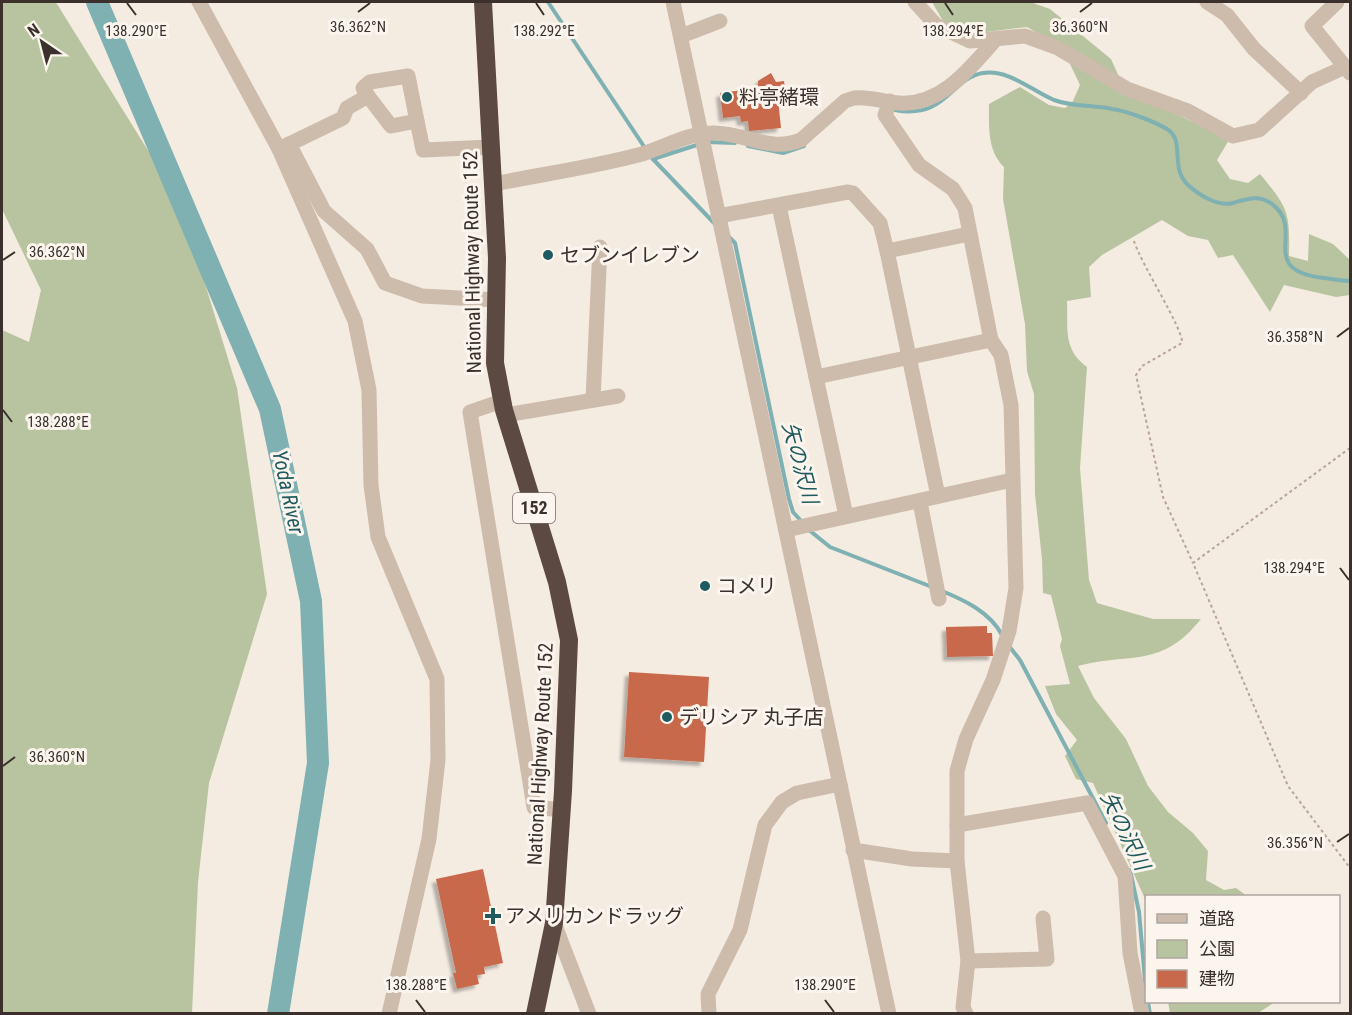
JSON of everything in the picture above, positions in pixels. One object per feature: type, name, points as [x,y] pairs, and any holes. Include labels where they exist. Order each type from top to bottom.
[{"type":"highway","name":"National Highway Route 152","points":[[483,2],[494,184],[497,300],[495,363],[504,408],[557,582],[569,640],[562,810],[554,923],[535,1014]]},
{"type":"street","points":[[200,2],[324,211],[367,249],[385,283],[422,296],[497,300]]},
{"type":"street","points":[[673,2],[723,238],[798,528],[840,784],[890,1014]]},
{"type":"street","points":[[915,2],[936,25],[970,41],[1025,36],[1058,48],[1127,89],[1188,111],[1233,136],[1259,130],[1312,82],[1348,70],[1312,26],[1337,2]]},
{"type":"street","points":[[1207,2],[1227,15],[1254,49],[1301,93]]},
{"type":"street","points":[[681,36],[720,21]]},
{"type":"street","points":[[494,184],[703,140],[714,132],[773,146],[784,145],[801,140],[845,101],[854,98],[888,106],[924,101],[944,92],[996,39]]},
{"type":"street","points":[[417,121],[391,126],[363,88],[370,82],[408,76],[423,150],[492,147]]},
{"type":"street","points":[[284,147],[343,118],[347,108],[368,96]]},
{"type":"street","points":[[888,106],[885,115],[919,165],[953,189],[965,208],[991,340],[1001,355],[1011,405],[1016,588],[1009,631],[993,680],[966,739],[957,771],[957,861],[968,961],[963,1007],[966,1014]]},
{"type":"street","points":[[284,147],[355,321],[369,390],[371,485],[378,537],[437,679],[438,760],[429,839],[389,1014]]},
{"type":"street","points":[[719,219],[853,193],[880,223],[938,496]]},
{"type":"street","points":[[778,206],[846,516]]},
{"type":"street","points":[[887,251],[969,234]]},
{"type":"street","points":[[593,400],[600,247]]},
{"type":"street","points":[[816,377],[991,340]]},
{"type":"street","points":[[562,810],[534,807],[470,412],[618,396]]},
{"type":"street","points":[[798,528],[1012,480]]},
{"type":"street","points":[[920,502],[939,593]]},
{"type":"street","points":[[709,1014],[708,994],[740,930],[765,825],[782,802],[797,792],[840,784]]},
{"type":"street","points":[[957,825],[1087,802],[1125,876],[1130,953],[1142,1014]]},
{"type":"street","points":[[853,849],[912,859],[957,861]]},
{"type":"street","points":[[968,961],[1047,959],[1043,918]]},
{"type":"street","points":[[554,923],[589,1014]]},
{"type":"path","points":[[1134,241],[1154,285],[1182,332],[1182,343],[1142,366],[1136,375],[1163,497],[1288,786],[1350,868]]},
{"type":"path","points":[[1193,563],[1350,448]]},
{"type":"green space","points":[[2,2],[54,2],[57,4],[180,202],[237,388],[267,594],[209,783],[198,882],[192,1013],[2,1013],[2,330],[29,342],[41,290],[2,209]]},
{"type":"green space","points":[[932,2],[1030,2],[1050,9],[1111,59],[1124,88],[1229,140],[1217,160],[1230,179],[1248,183],[1260,174],[1282,203],[1288,219],[1289,256],[1308,261],[1309,234],[1333,244],[1350,260],[1350,295],[1336,297],[1284,285],[1270,312],[1233,255],[1218,258],[1208,240],[1188,236],[1162,220],[1102,255],[1089,267],[1091,297],[1067,301],[1067,330],[1070,346],[1079,360],[1087,367],[1080,468],[1089,580],[1097,603],[1153,619],[1201,619],[1186,635],[1158,652],[1078,666],[1094,698],[1126,739],[1148,786],[1168,812],[1193,833],[1208,851],[1206,880],[1224,890],[1236,888],[1246,895],[1145,895],[1145,899],[1093,783],[1076,779],[1065,756],[1077,740],[1056,714],[1045,686],[1070,684],[1060,646],[1062,639],[1051,595],[1043,593],[1035,494],[1034,394],[1027,371],[1025,324],[1003,199],[1004,167],[994,154],[992,146],[989,104],[1020,87],[1049,105],[1065,108],[1072,103],[1080,85],[1062,47],[1027,27],[986,32],[959,28],[943,21]]},
{"type":"green space","points":[[1168,1003],[1273,1003],[1258,1013],[1170,1013]]},
{"type":"building","points":[[771,73],[776,82],[784,81],[785,88],[777,89],[781,128],[749,131],[748,121],[741,122],[740,116],[723,118],[720,93],[758,88],[758,81]]},
{"type":"building","points":[[987,626],[987,633],[992,633],[993,656],[947,657],[946,627]]},
{"type":"building","name":"デリシア 丸子店","points":[[629,672],[709,677],[704,762],[624,757]]},
{"type":"building","points":[[483,869],[503,963],[484,967],[485,974],[477,975],[479,984],[457,989],[453,973],[456,973],[436,879]]},
{"type":"waterway","name":"Yoda River","points":[[97,2],[270,409],[311,601],[318,763],[278,1014]]},
{"type":"waterway","name":"矢の沢川","points":[[548,2],[645,148]]},
{"type":"waterway","points":[[895,110],[926,109],[937,104],[972,76],[993,73],[1011,77],[1054,100],[1118,110],[1140,117],[1173,134],[1182,178],[1198,193],[1227,204],[1257,198],[1272,204],[1281,214],[1285,225],[1286,258],[1292,267],[1303,274],[1350,281]]},
{"type":"waterway","points":[[707,142],[735,143]]},
{"type":"waterway","points":[[653,159],[700,144]]},
{"type":"waterway","points":[[748,146],[783,153],[804,146]]},
{"type":"waterway","name":"矢の沢川","points":[[651,157],[714,223]]},
{"type":"waterway","name":"矢の沢川","points":[[728,236],[735,243],[789,499],[793,512],[802,522]]},
{"type":"waterway","name":"矢の沢川","points":[[809,530],[830,547],[932,587]]},
{"type":"waterway","name":"矢の沢川","points":[[942,591],[984,613],[1002,635]]},
{"type":"waterway","name":"矢の沢川","points":[[1009,646],[1020,660],[1106,823]]},
{"type":"waterway","name":"矢の沢川","points":[[1130,870],[1139,912],[1145,980]]},
{"type":"waterway","name":"矢の沢川","points":[[1148,1003],[1150,1014]]},
{"type":"place","name":"料亭緒環","points":[[727,97]]},
{"type":"place","name":"セブンイレブン","points":[[548,255]]},
{"type":"place","name":"コメリ","points":[[705,586]]},
{"type":"place","name":"デリシア 丸子店","points":[[667,717]]},
{"type":"place","name":"アメリカンドラッグ","points":[[493,916]]}]
